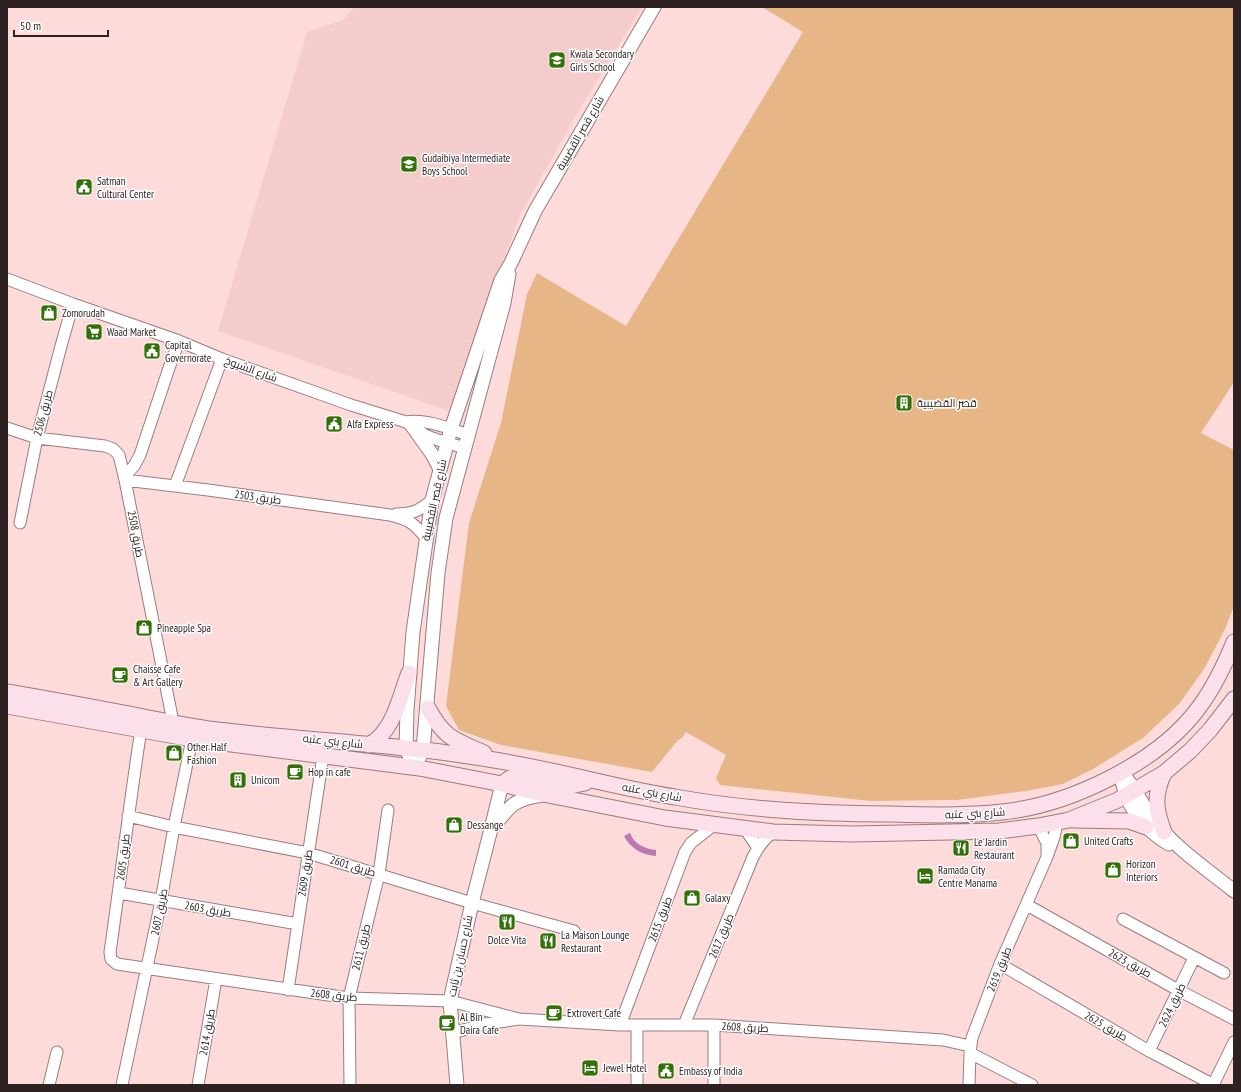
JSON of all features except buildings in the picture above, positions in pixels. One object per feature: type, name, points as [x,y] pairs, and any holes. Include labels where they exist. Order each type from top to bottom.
[{"type":"main road","name":"شارع بني عتبه","points":[[7,706],[173,729],[224,731],[424,750],[501,761],[673,797],[790,812],[943,815],[1003,812],[1036,806],[1079,792],[1121,772],[1146,756],[1174,734],[1189,720],[1202,704],[1223,666],[1234,642]]},
{"type":"main road","points":[[369,745],[376,741],[388,727],[409,673]]},
{"type":"main road","name":"شارع بني عتبه","points":[[7,692],[142,724]]},
{"type":"main road","name":"شارع بني عتبه","points":[[173,729],[192,739],[415,767],[666,818],[745,829],[773,832],[852,834],[999,831],[1063,822],[1130,793],[1164,773],[1190,751],[1210,730],[1234,699]]},
{"type":"main road","points":[[428,708],[436,724],[452,739],[501,761]]},
{"type":"main road","points":[[1164,773],[1160,782],[1156,800],[1157,811],[1164,832]]},
{"type":"main road","points":[[502,784],[513,777],[576,785],[593,780]]},
{"type":"main road","points":[[666,818],[673,797]]},
{"type":"main road","points":[[1063,822],[1100,822],[1117,820],[1129,821],[1146,827]]},
{"type":"street","name":"شارع قصر القضيبية","points":[[406,748],[409,673],[413,632],[432,500],[451,429],[493,299],[535,211],[654,7]]},
{"type":"street","name":"شارع قصر القضيبية","points":[[424,750],[433,620],[446,518],[504,303],[511,263]]},
{"type":"street","name":"شارع الشيوخ","points":[[7,279],[179,341],[222,359],[350,405],[409,424],[435,439],[447,443],[466,442]]},
{"type":"street","name":"طريق 2506","points":[[20,523],[37,438],[73,304]]},
{"type":"street","points":[[125,478],[134,466],[140,454],[179,341]]},
{"type":"street","points":[[175,486],[222,359]]},
{"type":"street","name":"شارع الشيوخ","points":[[409,424],[414,420],[451,429],[466,442]]},
{"type":"street","points":[[409,424],[432,454],[440,469]]},
{"type":"street","points":[[7,428],[37,438],[105,446],[113,449],[119,454],[125,478]]},
{"type":"street","name":"طريق 2503","points":[[125,478],[390,515],[407,520],[418,528],[426,538]]},
{"type":"street","name":"طريق 2508","points":[[125,478],[173,729]]},
{"type":"street","name":"طريق 2503","points":[[390,515],[410,514],[417,512],[432,500]]},
{"type":"street","name":"طريق 2605","points":[[142,724],[110,952],[111,960],[117,964],[147,968]]},
{"type":"street","name":"طريق 2607","points":[[122,1085],[161,901],[192,739]]},
{"type":"street","points":[[406,748],[415,767]]},
{"type":"street","points":[[415,767],[424,750]]},
{"type":"street","name":"طريق 2609","points":[[288,990],[323,756]]},
{"type":"street","points":[[1121,772],[1122,785],[1164,832],[1183,851],[1234,891]]},
{"type":"street","name":"شارع حسان بن ثابت","points":[[457,1085],[450,1002],[472,903],[502,784]]},
{"type":"street","points":[[1130,793],[1146,827],[1158,838],[1183,851]]},
{"type":"street","name":"شارع حسان بن ثابت","points":[[491,829],[513,804],[527,797],[543,794]]},
{"type":"street","name":"طريق 2611","points":[[350,1085],[349,998],[379,874],[388,810]]},
{"type":"street","name":"طريق 2601","points":[[128,816],[174,827],[308,853],[472,903],[574,931]]},
{"type":"street","name":"طريق 2619","points":[[969,1085],[970,1049],[972,1038],[1000,964],[1027,905],[1054,837],[1063,822]]},
{"type":"street","name":"طريق 2615","points":[[620,1025],[685,852],[695,839],[716,824]]},
{"type":"street","points":[[1038,826],[1046,843],[1047,857]]},
{"type":"street","points":[[745,829],[755,853]]},
{"type":"street","name":"طريق 2617","points":[[684,1025],[755,853],[765,838],[773,832]]},
{"type":"street","name":"طريق 2603","points":[[119,894],[298,924]]},
{"type":"street","name":"طريق 2623","points":[[1027,905],[1178,990],[1234,1018]]},
{"type":"street","points":[[1123,919],[1224,973]]},
{"type":"street","name":"طريق 2624","points":[[1149,1051],[1194,958]]},
{"type":"street","name":"طريق 2625","points":[[1000,964],[1149,1051],[1213,1085]]},
{"type":"street","name":"طريق 2608","points":[[147,968],[349,998],[450,1002],[520,1019],[620,1025],[714,1025],[943,1040],[970,1049],[1032,1085]]},
{"type":"street","name":"طريق 2614","points":[[198,1085],[216,979]]},
{"type":"street","name":"طريق 2608","points":[[452,1033],[485,1024],[520,1019]]},
{"type":"street","points":[[636,1025],[637,1085]]},
{"type":"street","points":[[714,1025],[714,1085]]},
{"type":"street","points":[[1213,1085],[1234,1042]]},
{"type":"street","points":[[49,1085],[57,1052]]},
{"type":"shaded area","name":"Gudaibiya Intermediate Boys School","points":[[354,7],[642,7],[578,112],[520,215],[450,411],[218,331],[307,32],[343,20]]},
{"type":"shaded area","points":[[762,7],[1234,7],[1234,382],[1201,433],[1234,450],[1234,606],[1225,629],[1204,669],[1179,704],[1143,738],[1093,769],[1063,784],[1026,791],[957,800],[871,801],[720,785],[716,778],[726,755],[686,732],[652,772],[501,745],[459,730],[446,706],[469,523],[501,423],[527,294],[537,273],[626,326],[803,32]]},
{"type":"shaded area","points":[[630,833],[634,840],[640,845],[656,850],[656,856],[641,852],[633,847],[624,836]]},
{"type":"place","name":"Kwala Secondary Girls School","points":[[557,60]]},
{"type":"place","name":"Gudaibiya Intermediate Boys School","points":[[409,164]]},
{"type":"place","name":"Satman Cultural Center","points":[[84,187]]},
{"type":"place","name":"Zomorudah","points":[[49,313]]},
{"type":"place","name":"Waad Market","points":[[94,332]]},
{"type":"place","name":"Capital Governorate","points":[[152,351]]},
{"type":"place","name":"قصر القضيبية","points":[[904,403]]},
{"type":"place","name":"Alfa Express","points":[[334,424]]},
{"type":"place","name":"Pineapple Spa","points":[[144,628]]},
{"type":"place","name":"Chaisse Cafe & Art Gallery","points":[[120,675]]},
{"type":"place","name":"Other Half Fashion","points":[[174,753]]},
{"type":"place","name":"Hop in cafe","points":[[295,772]]},
{"type":"place","name":"Unicom","points":[[238,780]]},
{"type":"place","name":"Dessange","points":[[454,825]]},
{"type":"place","name":"United Crafts","points":[[1071,841]]},
{"type":"place","name":"Le Jardin Restaurant","points":[[961,848]]},
{"type":"place","name":"Horizon Interiors","points":[[1113,870]]},
{"type":"place","name":"Ramada City Centre Manama","points":[[925,876]]},
{"type":"place","name":"Galaxy","points":[[692,898]]},
{"type":"place","name":"Dolce Vita","points":[[507,922]]},
{"type":"place","name":"La Maison Lounge Restaurant","points":[[548,941]]},
{"type":"place","name":"Extrovert Cafe","points":[[554,1013]]},
{"type":"place","name":"Al Bin Daira Cafe","points":[[447,1023]]},
{"type":"place","name":"Jewel Hotel","points":[[590,1068]]},
{"type":"place","name":"Embassy of India","points":[[666,1071]]}]
